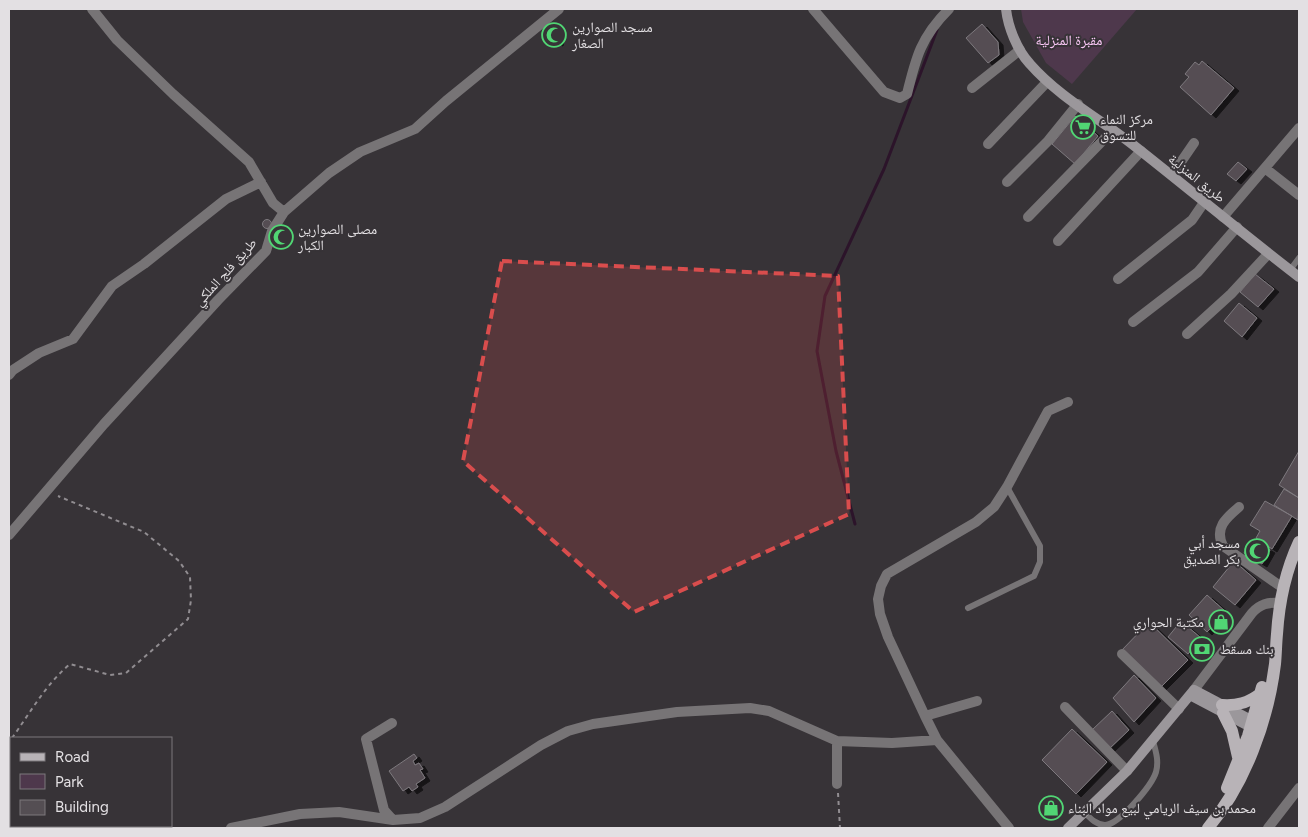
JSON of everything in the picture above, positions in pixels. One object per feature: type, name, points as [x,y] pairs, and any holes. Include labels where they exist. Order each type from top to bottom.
[{"type":"main road","points":[[1198,828],[1225,791],[1238,760],[1256,726],[1274,675],[1280,603],[1292,559],[1299,542]]},
{"type":"main road","points":[[1208,828],[1233,792],[1249,760],[1260,694],[1276,636]]},
{"type":"main road","points":[[1238,760],[1234,736],[1223,709],[1246,702],[1260,694]]},
{"type":"street","points":[[92,9],[117,40],[173,94],[249,162],[273,203],[284,212]]},
{"type":"street","name":"طريق فلج الملكي","points":[[9,535],[104,424],[218,300],[266,251],[272,231],[284,212],[329,174],[360,152],[415,129],[446,101],[559,9]]},
{"type":"street","points":[[814,9],[884,92],[900,98],[907,94],[916,56],[921,45],[934,25],[949,9]]},
{"type":"street","name":"طريق المنزلية","points":[[1006,9],[1007,17],[1020,50],[1029,63],[1047,82],[1172,174],[1268,254],[1299,277]]},
{"type":"street","points":[[972,88],[1020,50]]},
{"type":"street","points":[[988,144],[1047,82]]},
{"type":"street","points":[[1007,182],[1048,141],[1078,104]]},
{"type":"street","points":[[1223,217],[1266,169],[1299,128]]},
{"type":"street","points":[[1028,217],[1112,130]]},
{"type":"street","points":[[1172,174],[1194,143]]},
{"type":"street","points":[[1058,241],[1141,151]]},
{"type":"street","points":[[1266,169],[1299,195]]},
{"type":"street","points":[[9,375],[13,370],[39,353],[73,339],[112,286],[144,264],[226,199],[261,182]]},
{"type":"street","points":[[1118,279],[1192,220],[1205,201]]},
{"type":"street","points":[[1133,322],[1198,272],[1237,227]]},
{"type":"street","points":[[1187,334],[1231,294],[1268,254]]},
{"type":"street","points":[[1009,828],[937,740],[888,637],[880,614],[878,599],[881,586],[887,574],[976,522],[994,507],[1007,487],[1048,410],[1068,402]]},
{"type":"street","points":[[1238,507],[1226,518],[1220,528],[1219,534],[1223,546],[1283,588]]},
{"type":"street","points":[[1068,828],[1127,771],[1179,709],[1252,613],[1266,603],[1280,603]]},
{"type":"street","points":[[1122,654],[1179,709]]},
{"type":"street","points":[[1192,692],[1256,726]]},
{"type":"street","points":[[925,716],[977,701]]},
{"type":"street","points":[[1065,707],[1127,771]]},
{"type":"street","points":[[232,828],[300,814],[339,812],[394,820],[420,818],[445,808],[541,745],[568,731],[593,724],[676,712],[750,708],[769,711],[837,741],[892,743],[937,740]]},
{"type":"street","points":[[392,722],[366,739],[384,810],[394,820]]},
{"type":"street","points":[[837,741],[837,784]]},
{"type":"street","points":[[1268,828],[1299,788]]},
{"type":"lane","points":[[1290,270],[1299,258]]},
{"type":"lane","points":[[968,608],[1034,576],[1040,562],[1040,546],[1007,487]]},
{"type":"lane","points":[[1085,813],[1098,824],[1112,823],[1146,790],[1154,778],[1158,764],[1152,741]]},
{"type":"path","points":[[13,737],[47,689],[70,664],[110,675],[126,674],[188,619],[191,600],[190,577],[179,561],[144,532],[48,491]]},
{"type":"path","points":[[9,799],[10,783]]},
{"type":"path","points":[[837,784],[840,828]]},
{"type":"highlighted area","points":[[502,261],[838,276],[849,514],[634,612],[463,461]]},
{"type":"green space","name":"مقبرة المنزلية","points":[[1021,9],[1137,9],[1072,84],[1046,63],[1023,22]]},
{"type":"building","points":[[982,24],[998,42],[999,55],[988,63],[966,38]]},
{"type":"building","name":"مسجد الصوارين الصغار","points":[[550,27],[561,30],[558,43],[546,39]]},
{"type":"building","points":[[1202,61],[1234,88],[1211,115],[1180,87],[1189,77],[1185,74],[1195,62],[1199,65]]},
{"type":"building","points":[[1075,116],[1098,136],[1075,164],[1052,144]]},
{"type":"building","points":[[1238,162],[1247,169],[1236,181],[1227,174]]},
{"type":"building","points":[[267,219],[272,224],[267,229],[262,224]]},
{"type":"building","points":[[1255,274],[1274,289],[1258,307],[1240,292]]},
{"type":"building","points":[[1239,303],[1257,318],[1242,337],[1224,321]]},
{"type":"building","points":[[1299,451],[1299,498],[1279,485]]},
{"type":"building","points":[[1284,489],[1299,498],[1298,520],[1274,505]]},
{"type":"building","points":[[1265,501],[1292,516],[1272,549],[1256,538],[1260,531],[1250,525]]},
{"type":"building","name":"مسجد أبي بكر الصديق","points":[[1252,540],[1270,550],[1262,564],[1244,553]]},
{"type":"building","points":[[1234,561],[1256,580],[1235,605],[1213,587]]},
{"type":"building","points":[[1207,595],[1226,612],[1207,632],[1189,615]]},
{"type":"building","points":[[1181,621],[1201,638],[1188,654],[1168,637]]},
{"type":"building","points":[[1149,622],[1188,660],[1160,688],[1121,651]]},
{"type":"building","points":[[1134,675],[1156,698],[1134,722],[1113,698]]},
{"type":"building","points":[[1112,711],[1129,730],[1110,748],[1092,730]]},
{"type":"building","points":[[1072,729],[1107,762],[1076,794],[1042,760]]},
{"type":"building","points":[[414,754],[417,758],[413,761],[415,765],[419,763],[423,769],[420,770],[425,778],[416,784],[418,787],[412,791],[409,787],[403,791],[389,771]]},
{"type":"waterway","points":[[855,524],[836,451],[817,351],[825,296],[884,169],[937,30]]},
{"type":"place","name":"مسجد الصوارين الصغار","points":[[554,35]]},
{"type":"place","name":"مركز النماء للتسوق","points":[[1083,127]]},
{"type":"place","name":"مصلى الصوارين الكبار","points":[[281,237]]},
{"type":"place","name":"مسجد أبي بكر الصديق","points":[[1257,551]]},
{"type":"place","name":"مكتبة الحواري","points":[[1221,622]]},
{"type":"place","name":"بنك مسقط","points":[[1202,649]]},
{"type":"place","name":"محمد بن سيف الريامي لبيع مواد البناء","points":[[1051,808]]}]
